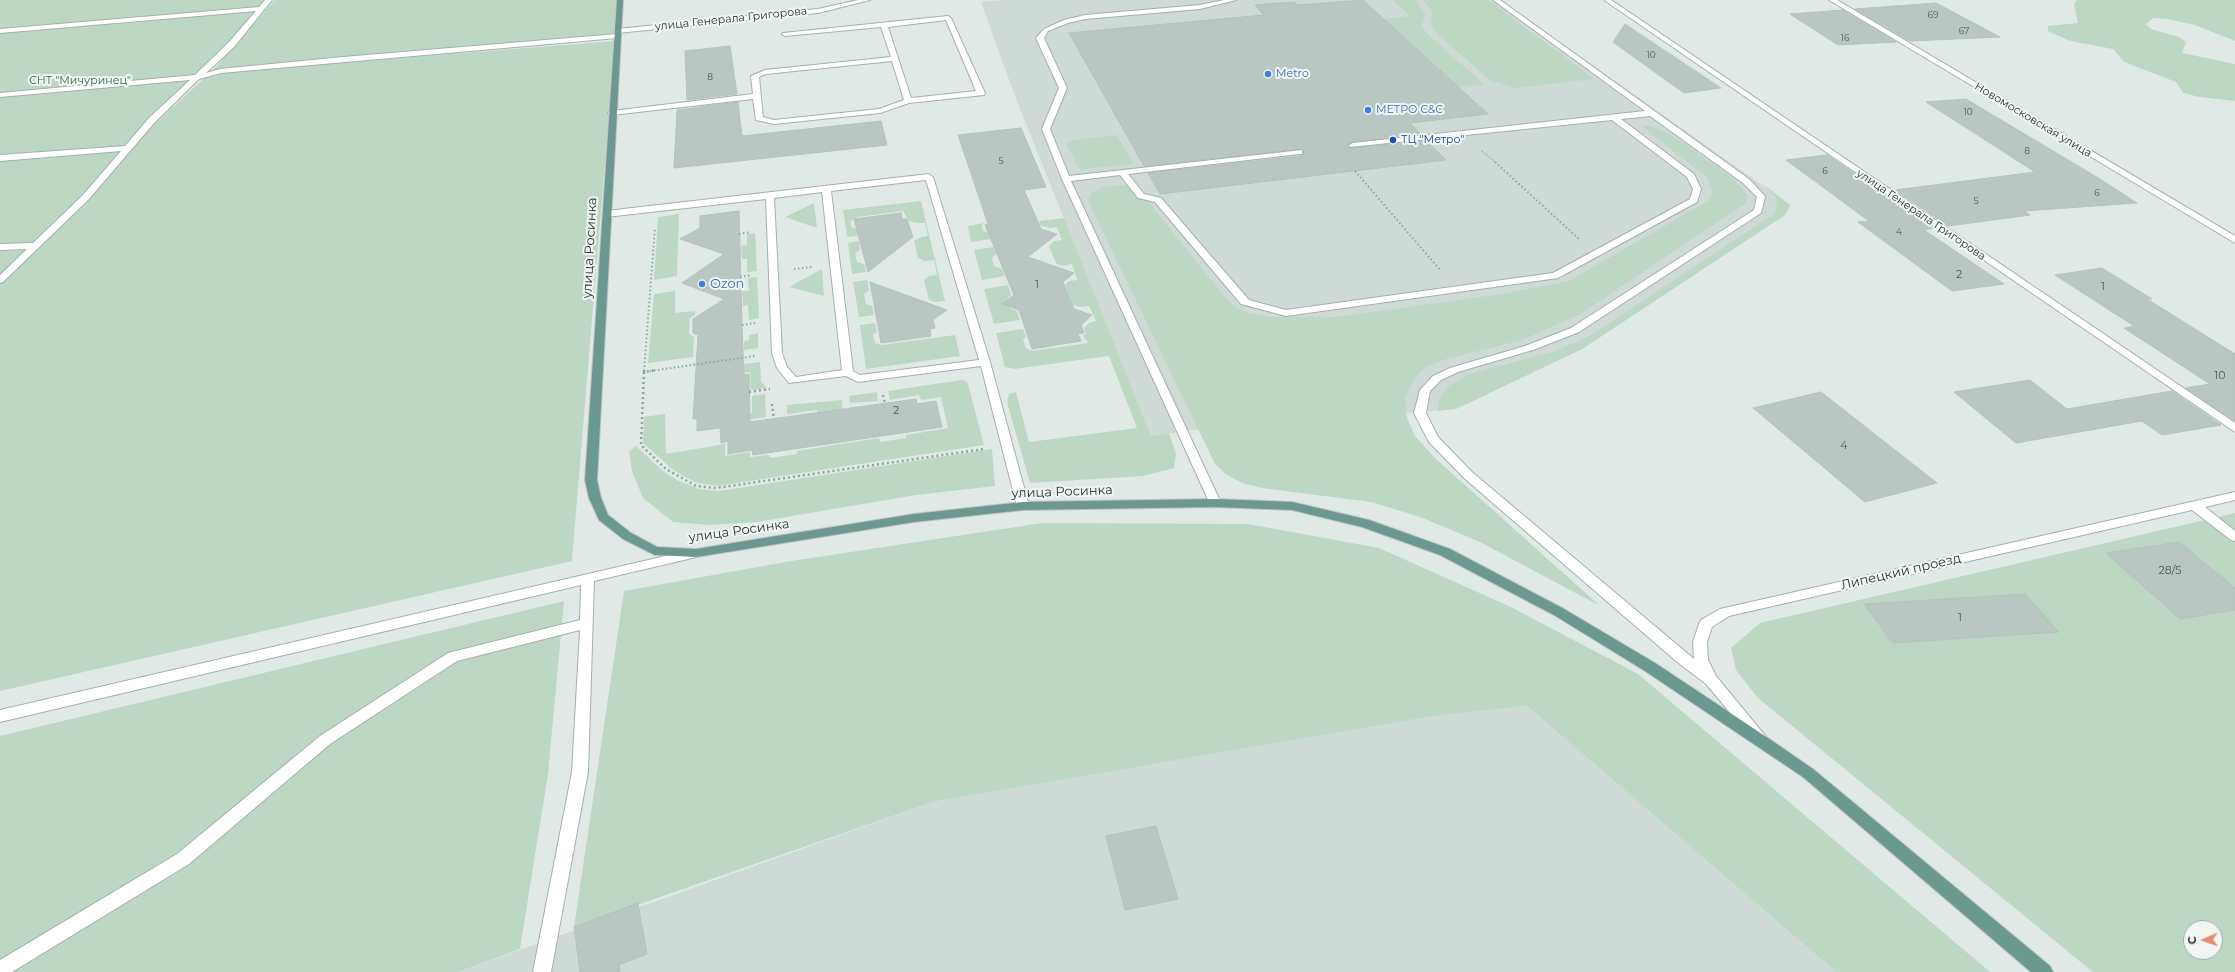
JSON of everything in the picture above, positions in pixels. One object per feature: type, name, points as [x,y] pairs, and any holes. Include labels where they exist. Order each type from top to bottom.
[{"type":"main road","name":"улица Росинка","points":[[620,0],[591,480],[595,498],[603,517],[627,536],[655,551],[696,553],[914,518],[1024,506],[1215,503],[1292,506],[1365,523],[1445,552],[1560,612],[1650,667],[1808,773],[2044,972]]},
{"type":"street","points":[[0,280],[86,197],[152,120],[231,45],[269,0]]},
{"type":"street","name":"улица Генерала Григорова","points":[[199,77],[220,70],[617,34],[818,11],[867,0]]},
{"type":"street","points":[[1215,503],[1066,179],[1046,129],[1063,88],[1040,38],[1046,30],[1066,21],[1085,17],[1200,7],[1233,0]]},
{"type":"street","points":[[1496,0],[1746,181],[1760,197],[1758,211],[1575,330],[1529,348],[1454,370],[1437,378],[1425,390],[1420,413],[1433,439],[1468,475],[1681,657],[1711,680]]},
{"type":"street","name":"улица Генерала Григорова","points":[[1607,0],[2235,428]]},
{"type":"street","name":"Новомосковская улица","points":[[1832,0],[2235,240]]},
{"type":"street","points":[[0,31],[261,9]]},
{"type":"street","points":[[785,34],[948,18],[981,93],[908,101],[880,111],[774,122],[759,118],[755,76],[765,72],[895,59]]},
{"type":"street","points":[[884,25],[908,101]]},
{"type":"street","points":[[0,95],[199,77]]},
{"type":"street","points":[[612,113],[757,96]]},
{"type":"street","points":[[1353,145],[1652,113]]},
{"type":"street","points":[[1123,173],[1141,196],[1158,200],[1245,302],[1286,313],[1555,276],[1694,200],[1697,189],[1691,176],[1615,118]]},
{"type":"street","points":[[0,158],[129,148]]},
{"type":"street","points":[[1066,179],[1299,152]]},
{"type":"street","points":[[606,214],[929,177],[985,362],[1024,506]]},
{"type":"street","points":[[826,189],[848,372]]},
{"type":"street","points":[[770,196],[778,352],[782,368],[792,381],[848,372],[858,379],[985,362]]},
{"type":"street","points":[[0,247],[34,246]]},
{"type":"street","name":"Липецкий проезд","points":[[1763,742],[1711,680],[1701,660],[1700,642],[1706,624],[1725,612],[2235,496]]},
{"type":"street","points":[[2194,505],[2235,537]]},
{"type":"street","points":[[0,716],[696,553]]},
{"type":"street","points":[[542,972],[580,772],[588,578]]},
{"type":"street","points":[[0,970],[183,859],[325,740],[453,657],[587,624]]},
{"type":"path","points":[[1464,134],[1595,254]]},
{"type":"path","points":[[1355,171],[1457,289]]},
{"type":"path","points":[[657,209],[644,372],[641,445],[666,469],[696,486],[716,488],[1008,446]]},
{"type":"path","points":[[644,372],[778,352]]},
{"type":"path","points":[[749,392],[770,389]]},
{"type":"path","points":[[772,404],[774,419]]},
{"type":"shaded area","points":[[1004,0],[1501,0],[1790,205],[1785,215],[1582,349],[1456,409],[1184,431],[1151,436],[1016,99],[981,2]]},
{"type":"shaded area","points":[[1527,706],[1836,972],[458,972],[933,802],[1434,716]]},
{"type":"green space","name":"СНТ \"Мичуринец\"","points":[[0,0],[269,0],[132,145],[214,69],[275,0],[621,0],[620,33],[325,58],[321,64],[615,41],[572,561],[0,691]]},
{"type":"green space","points":[[1393,0],[1415,0],[1425,13],[1422,26],[1427,34],[1484,84],[1459,87],[1384,19],[1410,16]]},
{"type":"green space","points":[[1423,0],[1488,0],[1594,79],[1515,88],[1490,80],[1437,34],[1431,24],[1432,11]]},
{"type":"green space","points":[[2077,0],[2235,0],[2235,41],[2195,25],[2167,19],[2153,18],[2146,24],[2151,29],[2179,37],[2186,42],[2182,53],[2235,64],[2235,101],[2199,97],[2183,93],[2176,82],[2124,62],[2113,49],[2070,41],[2048,31],[2048,26],[2078,23],[2074,4]]},
{"type":"green space","points":[[1640,125],[1651,126],[1672,135],[1732,178],[1746,193],[1747,198],[1745,204],[1579,315],[1522,340],[1446,359],[1426,367],[1414,379],[1405,397],[1407,418],[1415,436],[1435,458],[1600,606],[1480,542],[1420,517],[1371,502],[1262,488],[1242,483],[1227,475],[1215,464],[1089,203],[1089,197],[1093,192],[1101,188],[1124,185],[1138,189],[1225,297],[1234,306],[1248,313],[1269,317],[1337,317],[1502,294],[1569,281],[1708,201],[1713,193],[1708,178]]},
{"type":"green space","points":[[1117,135],[1134,164],[1083,169],[1078,167],[1067,145],[1068,142],[1073,140]]},
{"type":"green space","points":[[1762,183],[1790,205],[1785,215],[1582,349],[1456,409],[1437,411],[1440,396],[1450,385],[1467,375],[1555,351],[1590,336],[1774,214],[1777,206],[1776,197]]},
{"type":"green space","points":[[921,201],[945,301],[935,302],[929,300],[924,280],[929,276],[937,275],[934,260],[925,261],[918,258],[914,241],[921,237],[928,236],[925,223],[909,221],[903,211],[858,217],[851,221],[851,227],[857,229],[858,236],[847,237],[843,210]]},
{"type":"green space","points":[[814,203],[817,228],[785,217]]},
{"type":"green space","points":[[679,214],[677,276],[654,280],[658,217]]},
{"type":"green space","points":[[1064,218],[1151,436],[1169,433],[1176,454],[1174,468],[1143,476],[1030,483],[1007,402],[1009,394],[1016,392],[1029,442],[1137,428],[1109,356],[1014,369],[1005,367],[996,333],[1023,329],[1026,337],[1023,340],[1026,348],[1033,351],[1088,343],[1083,335],[1086,334],[1084,328],[1089,323],[1096,321],[1089,306],[1080,307],[1073,305],[1065,285],[1069,281],[1077,280],[1072,264],[1062,266],[1056,263],[1049,246],[1054,241],[1062,240],[1057,227],[1049,228],[1040,225],[1039,221]]},
{"type":"green space","points":[[985,223],[982,225],[983,231],[989,233],[991,239],[971,242],[968,226]]},
{"type":"green space","points":[[755,233],[757,271],[747,272],[747,259],[742,259],[741,246],[747,245],[747,234]]},
{"type":"green space","points":[[859,241],[860,250],[855,253],[857,262],[864,264],[866,272],[852,274],[848,243]]},
{"type":"green space","points":[[994,247],[996,254],[992,258],[994,266],[1002,269],[1005,276],[982,280],[974,250]]},
{"type":"green space","points":[[822,269],[824,296],[789,287]]},
{"type":"green space","points":[[757,277],[759,318],[749,320],[748,305],[743,306],[742,291],[749,291],[748,278]]},
{"type":"green space","points":[[867,280],[869,290],[864,294],[866,304],[872,306],[874,315],[859,317],[853,282]]},
{"type":"green space","points":[[1008,285],[1011,295],[1007,299],[1011,309],[1017,311],[1020,320],[994,324],[984,289]]},
{"type":"green space","points":[[675,291],[675,313],[695,311],[695,315],[690,318],[689,334],[694,337],[693,357],[648,363],[654,294]]},
{"type":"green space","points":[[875,323],[877,332],[873,335],[875,343],[882,345],[955,335],[960,356],[866,369],[860,325]]},
{"type":"green space","points":[[758,333],[758,348],[744,350],[744,341],[749,340],[749,335]]},
{"type":"green space","points":[[760,362],[761,381],[767,388],[751,390],[750,372],[744,373],[744,364]]},
{"type":"green space","points":[[962,380],[966,381],[968,384],[984,445],[717,486],[697,483],[683,476],[671,468],[643,443],[644,417],[665,414],[666,454],[725,444],[725,456],[750,452],[750,457],[769,455],[770,458],[797,454],[797,451],[879,438],[880,442],[906,438],[906,435],[948,428],[941,397],[921,400],[919,395],[890,400],[888,391]]},
{"type":"green space","points":[[877,392],[878,401],[850,403],[849,396]]},
{"type":"green space","points":[[765,394],[766,417],[747,420],[747,414],[752,413],[752,396]]},
{"type":"green space","points":[[842,400],[843,412],[817,415],[817,410],[787,414],[787,405]]},
{"type":"green space","points":[[636,446],[663,471],[677,480],[699,489],[719,491],[992,449],[995,486],[916,495],[757,522],[708,525],[673,522],[643,498],[632,471],[629,451]]},
{"type":"green space","points":[[2235,513],[2235,972],[2093,972],[1758,698],[1736,670],[1731,648],[1760,623]]},
{"type":"green space","points":[[1042,523],[1248,524],[1379,548],[1511,607],[1638,674],[1990,972],[1836,972],[1527,706],[1434,716],[933,802],[574,927],[624,591],[791,561]]},
{"type":"green space","points":[[564,601],[548,774],[520,949],[458,972],[0,972],[0,736]]},
{"type":"building","name":"Metro","points":[[1363,0],[1488,114],[1410,123],[1420,134],[1353,142],[1348,145],[1349,148],[1427,141],[1446,160],[1160,194],[1148,173],[1302,156],[1304,150],[1144,166],[1069,33],[1264,15],[1255,5],[1294,2],[1298,5]]},
{"type":"building","points":[[1936,3],[2000,37],[1910,41],[1855,9]]},
{"type":"building","points":[[1843,10],[1896,42],[1838,45],[1790,14]]},
{"type":"building","points":[[1625,24],[1721,88],[1684,93],[1613,42]]},
{"type":"building","points":[[730,46],[737,94],[687,100],[685,51]]},
{"type":"building","points":[[1966,99],[2100,179],[2137,203],[2024,211],[2030,215],[1948,226],[1895,190],[2035,172],[1926,102]]},
{"type":"building","points":[[738,102],[742,136],[881,121],[887,145],[674,168],[677,110]]},
{"type":"building","points":[[1021,128],[1046,187],[1024,190],[1041,229],[1057,234],[1028,257],[1074,273],[1063,282],[1074,309],[1092,315],[1081,325],[1084,333],[1078,334],[1081,341],[1032,349],[1019,310],[1002,304],[1014,295],[985,225],[988,224],[958,135]]},
{"type":"building","points":[[1827,155],[1935,228],[1924,230],[2004,284],[1952,291],[1858,222],[1869,221],[1786,160]]},
{"type":"building","points":[[739,211],[744,375],[749,374],[750,422],[916,399],[917,404],[936,401],[942,427],[753,455],[752,450],[728,454],[728,441],[721,443],[720,428],[697,431],[697,419],[693,419],[698,335],[693,333],[693,319],[724,299],[682,283],[724,254],[680,239],[700,228],[700,216]]},
{"type":"building","points":[[901,213],[902,219],[907,219],[913,237],[868,272],[854,219]]},
{"type":"building","points":[[2102,268],[2152,299],[2147,299],[2235,354],[2235,421],[2186,388],[2210,384],[2124,328],[2134,326],[2055,275]]},
{"type":"building","points":[[870,282],[947,310],[933,320],[935,328],[930,329],[931,336],[881,343]]},
{"type":"building","points":[[2030,380],[2067,409],[2172,391],[2221,425],[2162,435],[2142,421],[2016,443],[1954,392]]},
{"type":"building","points":[[1821,392],[1937,483],[1865,502],[1753,408]]},
{"type":"building","points":[[2179,542],[2235,588],[2235,610],[2180,619],[2106,553]]},
{"type":"building","points":[[2025,594],[2059,632],[1893,643],[1864,604]]},
{"type":"building","points":[[1156,826],[1178,899],[1125,910],[1106,836]]},
{"type":"building","points":[[638,903],[647,954],[619,965],[620,972],[580,972],[574,927]]},
{"type":"tunnel","points":[[1299,152],[1353,145]]},
{"type":"place","name":"Metro","points":[[1268,74]]},
{"type":"place","name":"МЕТРО С&С","points":[[1368,110]]},
{"type":"place","name":"ТЦ \"Метро\"","points":[[1393,140]]},
{"type":"place","name":"Ozon","points":[[702,284]]}]
